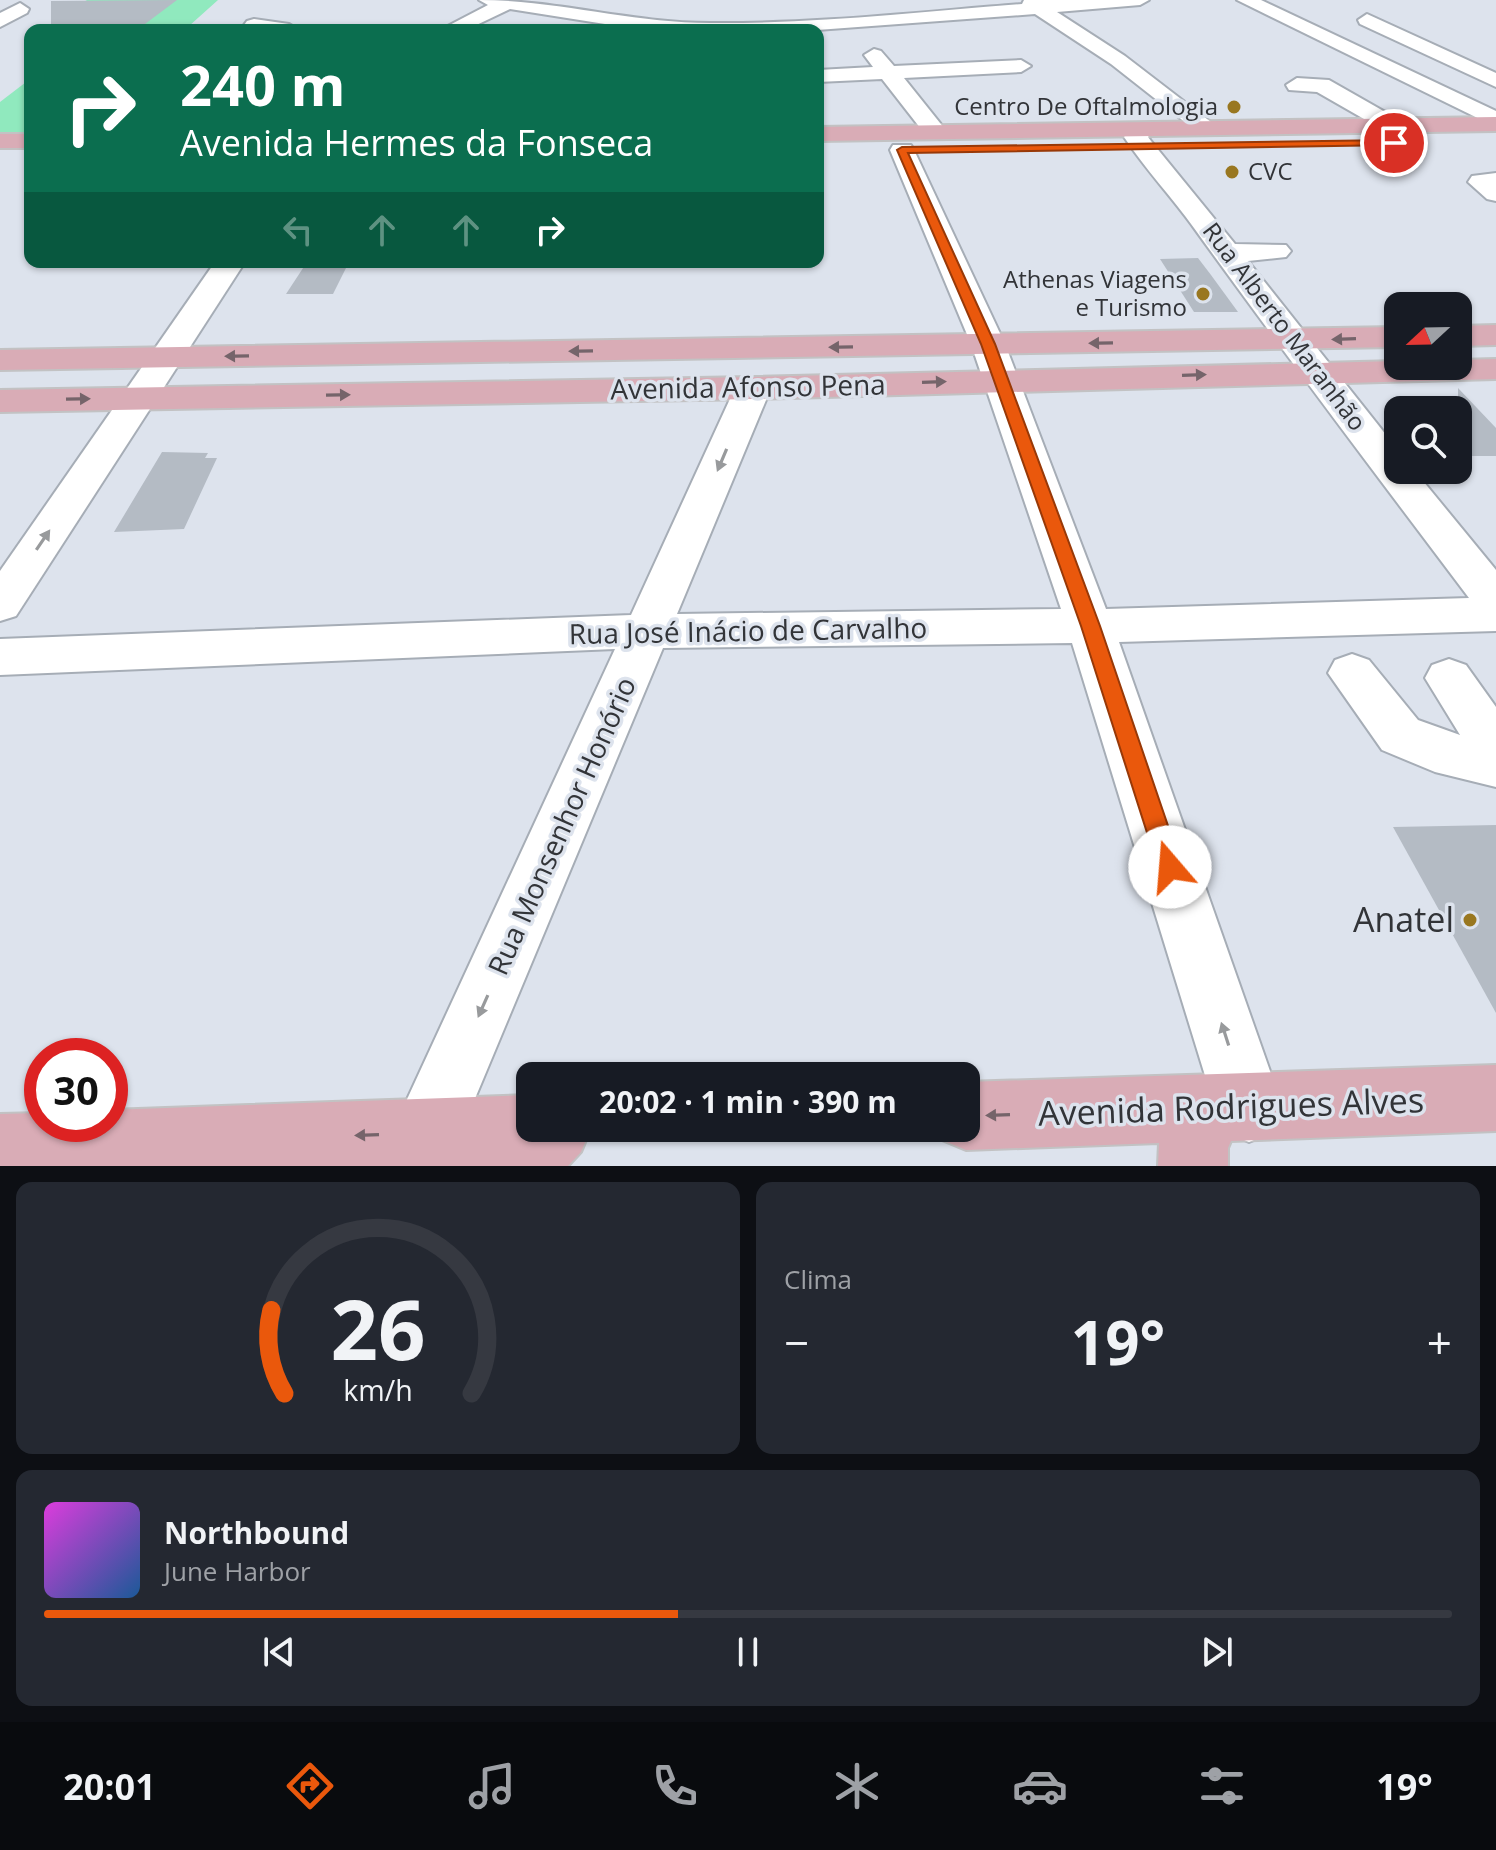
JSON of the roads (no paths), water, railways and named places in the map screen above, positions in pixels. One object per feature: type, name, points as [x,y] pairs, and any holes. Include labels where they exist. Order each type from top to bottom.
[{"type":"main road","points":[[824,134],[919,141],[1141,138],[1208,129],[1496,122]]},
{"type":"main road","points":[[824,149],[919,141],[1141,138],[1496,142]]},
{"type":"main road","points":[[0,141],[24,141]]},
{"type":"main road","points":[[0,159],[24,159]]},
{"type":"main road","points":[[1472,336],[1496,335]]},
{"type":"main road","name":"Avenida Afonso Pena","points":[[0,401],[753,388],[994,362],[1291,340],[1384,337]]},
{"type":"main road","name":"Avenida Afonso Pena","points":[[0,360],[165,357],[994,362],[1317,372],[1496,369]]},
{"type":"main road","name":"Avenida Rodrigues Alves","points":[[980,1117],[1218,1128],[1490,1102]]},
{"type":"main road","points":[[0,1149],[516,1129]]},
{"type":"main road","points":[[520,1166],[543,1142]]},
{"type":"street","points":[[488,0],[655,24]]},
{"type":"street","points":[[824,0],[889,73],[919,141],[994,362],[1090,626],[1218,1128]]},
{"type":"street","points":[[824,24],[1032,4],[1140,0]]},
{"type":"street","points":[[1246,0],[1496,122]]},
{"type":"street","points":[[463,24],[512,2]]},
{"type":"street","points":[[1032,4],[1118,60],[1208,129]]},
{"type":"street","points":[[0,21],[20,9]]},
{"type":"street","points":[[1367,20],[1496,81]]},
{"type":"street","points":[[824,76],[1021,66]]},
{"type":"street","points":[[1363,127],[1297,85],[1321,85],[1393,126]]},
{"type":"street","name":"Rua Alberto Maranhão","points":[[1141,138],[1291,340],[1496,601]]},
{"type":"street","points":[[1496,181],[1481,182],[1496,193]]},
{"type":"street","points":[[1227,253],[1276,251]]},
{"type":"street","points":[[0,605],[226,268]]},
{"type":"street","name":"Rua Monsenhor Honório","points":[[427,1132],[753,388]]},
{"type":"street","name":"Rua José Inácio de Carvalho","points":[[0,657],[648,631],[1090,626],[1496,614]]},
{"type":"street","points":[[1352,673],[1400,735],[1435,751],[1496,765]]},
{"type":"street","points":[[1449,678],[1496,748]]},
{"type":"place","name":"Centro De Oftalmologia","points":[[1234,107]]},
{"type":"place","name":"CVC","points":[[1232,172]]},
{"type":"place","name":"Athenas Viagens e Turismo","points":[[1203,294]]},
{"type":"place","name":"Anatel","points":[[1470,920]]}]
